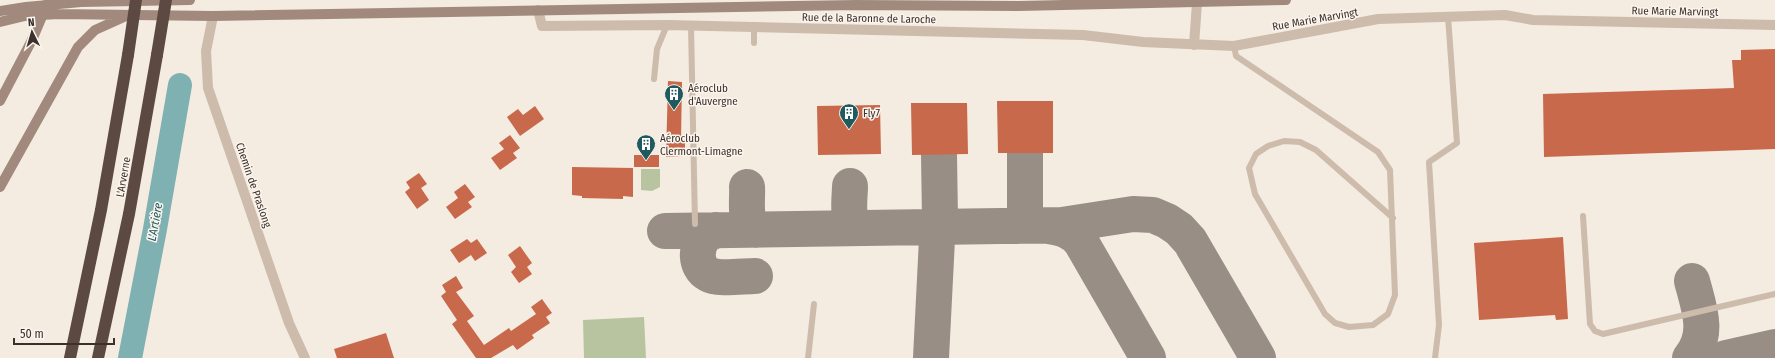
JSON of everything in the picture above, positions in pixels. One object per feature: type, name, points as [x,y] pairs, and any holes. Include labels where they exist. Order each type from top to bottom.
[{"type":"highway","name":"L'Arverne","points":[[70,358],[101,210],[128,56],[136,0]]},
{"type":"highway","name":"L'Arverne","points":[[98,358],[130,214],[158,55],[166,0]]},
{"type":"main road","points":[[0,101],[32,40],[49,0],[81,2]]},
{"type":"main road","points":[[0,11],[81,2],[190,0]]},
{"type":"main road","points":[[0,22],[25,16],[51,14],[213,16],[856,5],[1019,6],[1286,0]]},
{"type":"main road","points":[[0,187],[78,47],[95,30],[130,15]]},
{"type":"street","points":[[1194,45],[1197,2]]},
{"type":"street","name":"Rue de la Baronne de Laroche","points":[[538,10],[542,26],[667,25],[1083,35],[1194,45]]},
{"type":"street","name":"Rue Marie Marvingt","points":[[1194,45],[1234,46],[1378,19],[1448,16],[1505,15],[1533,20],[1775,25]]},
{"type":"street","name":"Chemin de Praslong","points":[[213,16],[206,51],[208,88],[289,323],[305,358]]},
{"type":"lane","points":[[1435,358],[1439,325],[1429,162],[1457,143],[1448,16]]},
{"type":"lane","points":[[654,79],[657,49],[667,25]]},
{"type":"lane","points":[[691,26],[694,224]]},
{"type":"lane","points":[[754,27],[754,43]]},
{"type":"lane","points":[[1234,46],[1236,56],[1378,152],[1390,170],[1393,218],[1395,295],[1388,314],[1373,325],[1349,327],[1335,323],[1325,314],[1255,194],[1249,168],[1256,154],[1268,146],[1284,141],[1300,142],[1316,150],[1393,218]]},
{"type":"lane","points":[[1583,216],[1590,324],[1595,331],[1603,334],[1775,294]]},
{"type":"lane","points":[[808,358],[814,304]]},
{"type":"green space","points":[[641,169],[660,169],[660,187],[652,191],[641,190]]},
{"type":"green space","points":[[644,317],[646,358],[584,358],[583,320]]},
{"type":"building","points":[[1775,49],[1775,149],[1544,157],[1543,94],[1734,88],[1732,60],[1741,60],[1741,50]]},
{"type":"building","name":"Aéroclub d'Auvergne","points":[[668,81],[682,82],[681,140],[685,140],[685,156],[666,157]]},
{"type":"building","points":[[997,101],[1053,101],[1053,153],[998,153]]},
{"type":"building","points":[[911,103],[967,103],[968,154],[912,155]]},
{"type":"building","name":"Fly7","points":[[880,105],[881,154],[818,155],[817,106]]},
{"type":"building","points":[[535,106],[544,119],[520,136],[507,117],[518,109],[523,115]]},
{"type":"building","points":[[510,135],[520,148],[513,153],[517,158],[500,170],[491,158],[504,149],[499,143]]},
{"type":"building","name":"Aéroclub Clermont-Limagne","points":[[634,155],[659,155],[659,167],[634,167]]},
{"type":"building","points":[[572,167],[633,168],[633,197],[623,196],[623,199],[582,198],[582,196],[572,195]]},
{"type":"building","points":[[419,173],[427,184],[421,188],[429,200],[417,209],[405,192],[410,188],[406,182]]},
{"type":"building","points":[[465,184],[475,197],[468,202],[472,207],[455,219],[446,207],[458,198],[454,192]]},
{"type":"building","points":[[1563,237],[1568,319],[1556,320],[1555,315],[1479,320],[1474,243]]},
{"type":"building","points":[[467,239],[471,243],[477,239],[487,253],[475,261],[471,255],[459,263],[450,250]]},
{"type":"building","points":[[520,246],[532,263],[527,267],[532,274],[519,283],[511,272],[516,267],[508,255]]},
{"type":"building","points":[[456,276],[463,288],[456,292],[474,316],[467,321],[484,345],[509,328],[511,331],[536,314],[531,307],[542,299],[552,313],[546,317],[550,323],[532,335],[534,338],[517,350],[513,345],[491,358],[476,358],[452,324],[457,320],[441,296],[446,292],[442,285]]},
{"type":"building","points":[[386,333],[394,358],[337,358],[334,349]]},
{"type":"waterway","name":"L'Artière","points":[[130,358],[155,229],[180,85]]},
{"type":"taxiway","points":[[1017,226],[1022,223],[1025,218],[1025,153]]},
{"type":"taxiway","points":[[939,155],[940,219],[943,225],[951,227]]},
{"type":"taxiway","points":[[850,186],[850,216],[852,221],[859,228]]},
{"type":"taxiway","points":[[747,187],[747,211],[749,222],[756,230]]},
{"type":"taxiway","points":[[665,231],[1062,225],[1133,214],[1153,215],[1167,221],[1179,229],[1190,241],[1258,358]]},
{"type":"taxiway","points":[[1048,226],[1066,231],[1074,235],[1081,242],[1148,358]]},
{"type":"taxiway","points":[[931,358],[937,239],[942,231],[951,227]]},
{"type":"taxiway","points":[[716,230],[705,236],[699,245],[699,262],[704,271],[712,276],[718,277],[755,276]]},
{"type":"taxiway","points":[[1690,358],[1700,340],[1701,330],[1700,311],[1692,281]]},
{"type":"taxiway","points":[[1726,358],[1775,347]]},
{"type":"place","name":"Aéroclub d'Auvergne","points":[[674,111]]},
{"type":"place","name":"Fly7","points":[[849,130]]},
{"type":"place","name":"Aéroclub Clermont-Limagne","points":[[646,161]]}]
